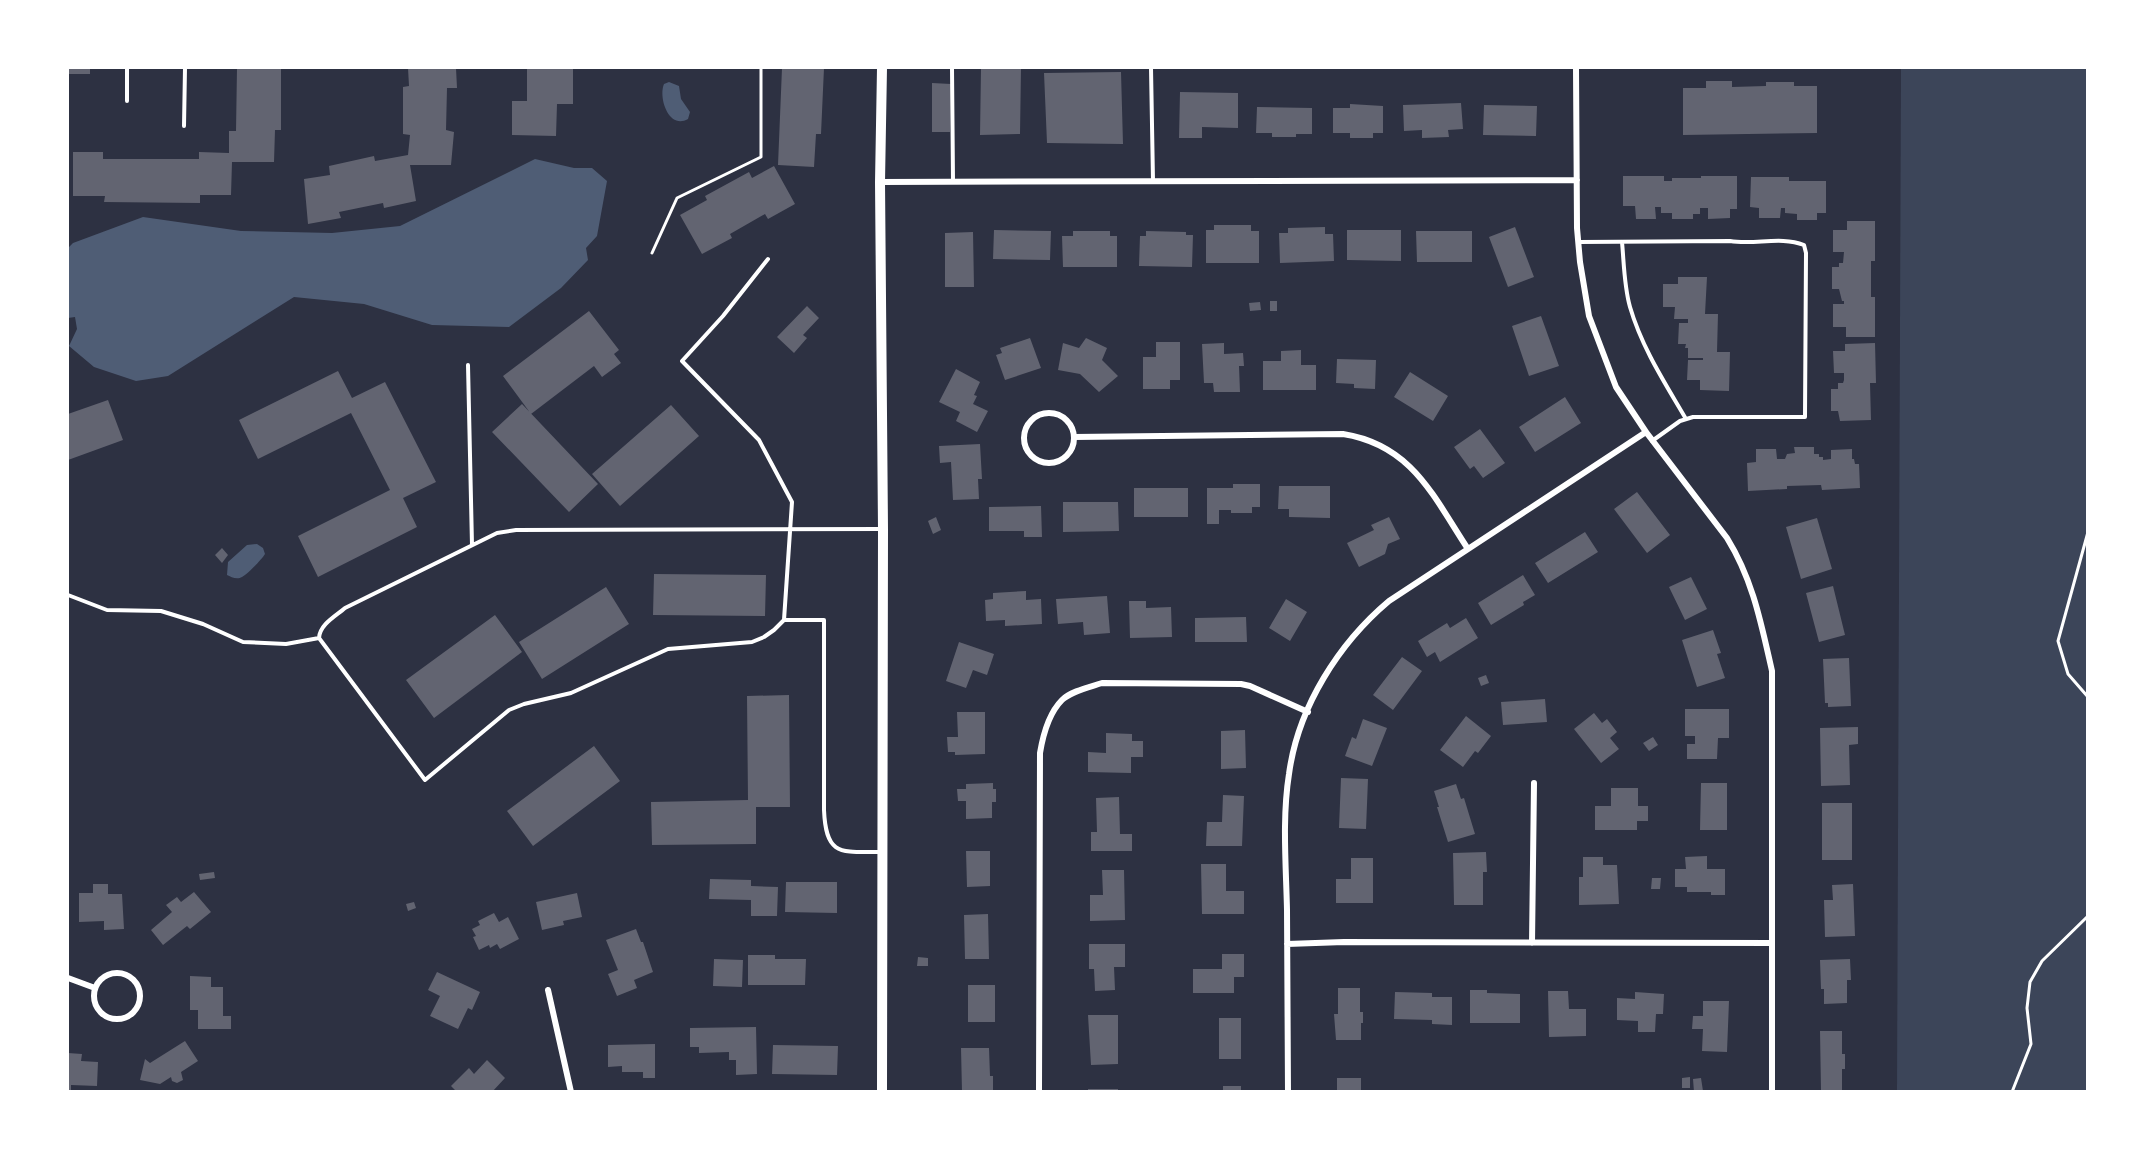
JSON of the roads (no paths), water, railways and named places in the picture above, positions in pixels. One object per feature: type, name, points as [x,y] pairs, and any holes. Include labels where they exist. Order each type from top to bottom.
[{"type":"main road","points":[[882,68],[880,182],[883,529],[882,1092]]},
{"type":"street","points":[[1576,68],[1578,242],[1584,295],[1592,326],[1616,387],[1652,441],[1727,538],[1746,574],[1758,606],[1772,671],[1772,1092]]},
{"type":"street","points":[[880,182],[1577,180]]},
{"type":"street","points":[[1051,413],[1066,419],[1074,437],[1067,456],[1052,463],[1036,460],[1029,454],[1023,439],[1028,423],[1035,417],[1051,413]]},
{"type":"street","points":[[1288,1092],[1286,826],[1288,774],[1299,733],[1326,672],[1366,620],[1389,601],[1646,432]]},
{"type":"street","points":[[1074,437],[1343,434],[1364,438],[1388,448],[1422,478],[1468,549]]},
{"type":"street","points":[[1039,1092],[1040,753],[1051,718],[1063,699],[1102,683],[1241,684],[1308,712]]},
{"type":"street","points":[[1532,943],[1534,783]]},
{"type":"street","points":[[1287,944],[1344,942],[1771,943]]},
{"type":"street","points":[[120,973],[127,976],[138,987],[139,1002],[136,1008],[124,1017],[110,1018],[98,1009],[94,995],[95,988],[105,976],[120,973]]},
{"type":"street","points":[[68,978],[95,988]]},
{"type":"street","points":[[548,990],[571,1092]]},
{"type":"lane","points":[[127,68],[127,101]]},
{"type":"lane","points":[[184,68],[184,126]]},
{"type":"lane","points":[[952,68],[953,181]]},
{"type":"lane","points":[[1151,68],[1153,181]]},
{"type":"lane","points":[[1578,242],[1793,241],[1804,244],[1806,253],[1805,417],[1693,417],[1680,421],[1652,441]]},
{"type":"lane","points":[[1622,242],[1625,279],[1630,306],[1638,330],[1649,355],[1686,419]]},
{"type":"lane","points":[[768,259],[723,316],[682,361],[759,440],[792,502],[789,530],[787,597],[784,620],[774,630],[752,642],[668,649],[571,693],[524,704],[509,710],[425,780],[319,638],[324,625],[345,608],[497,533],[527,529],[789,530],[883,529]]},
{"type":"lane","points":[[468,365],[472,545]]},
{"type":"lane","points":[[68,595],[107,610],[161,611],[203,624],[243,642],[286,644],[319,638]]},
{"type":"lane","points":[[784,620],[824,620],[824,810],[825,830],[829,842],[836,848],[850,852],[881,852]]}]
